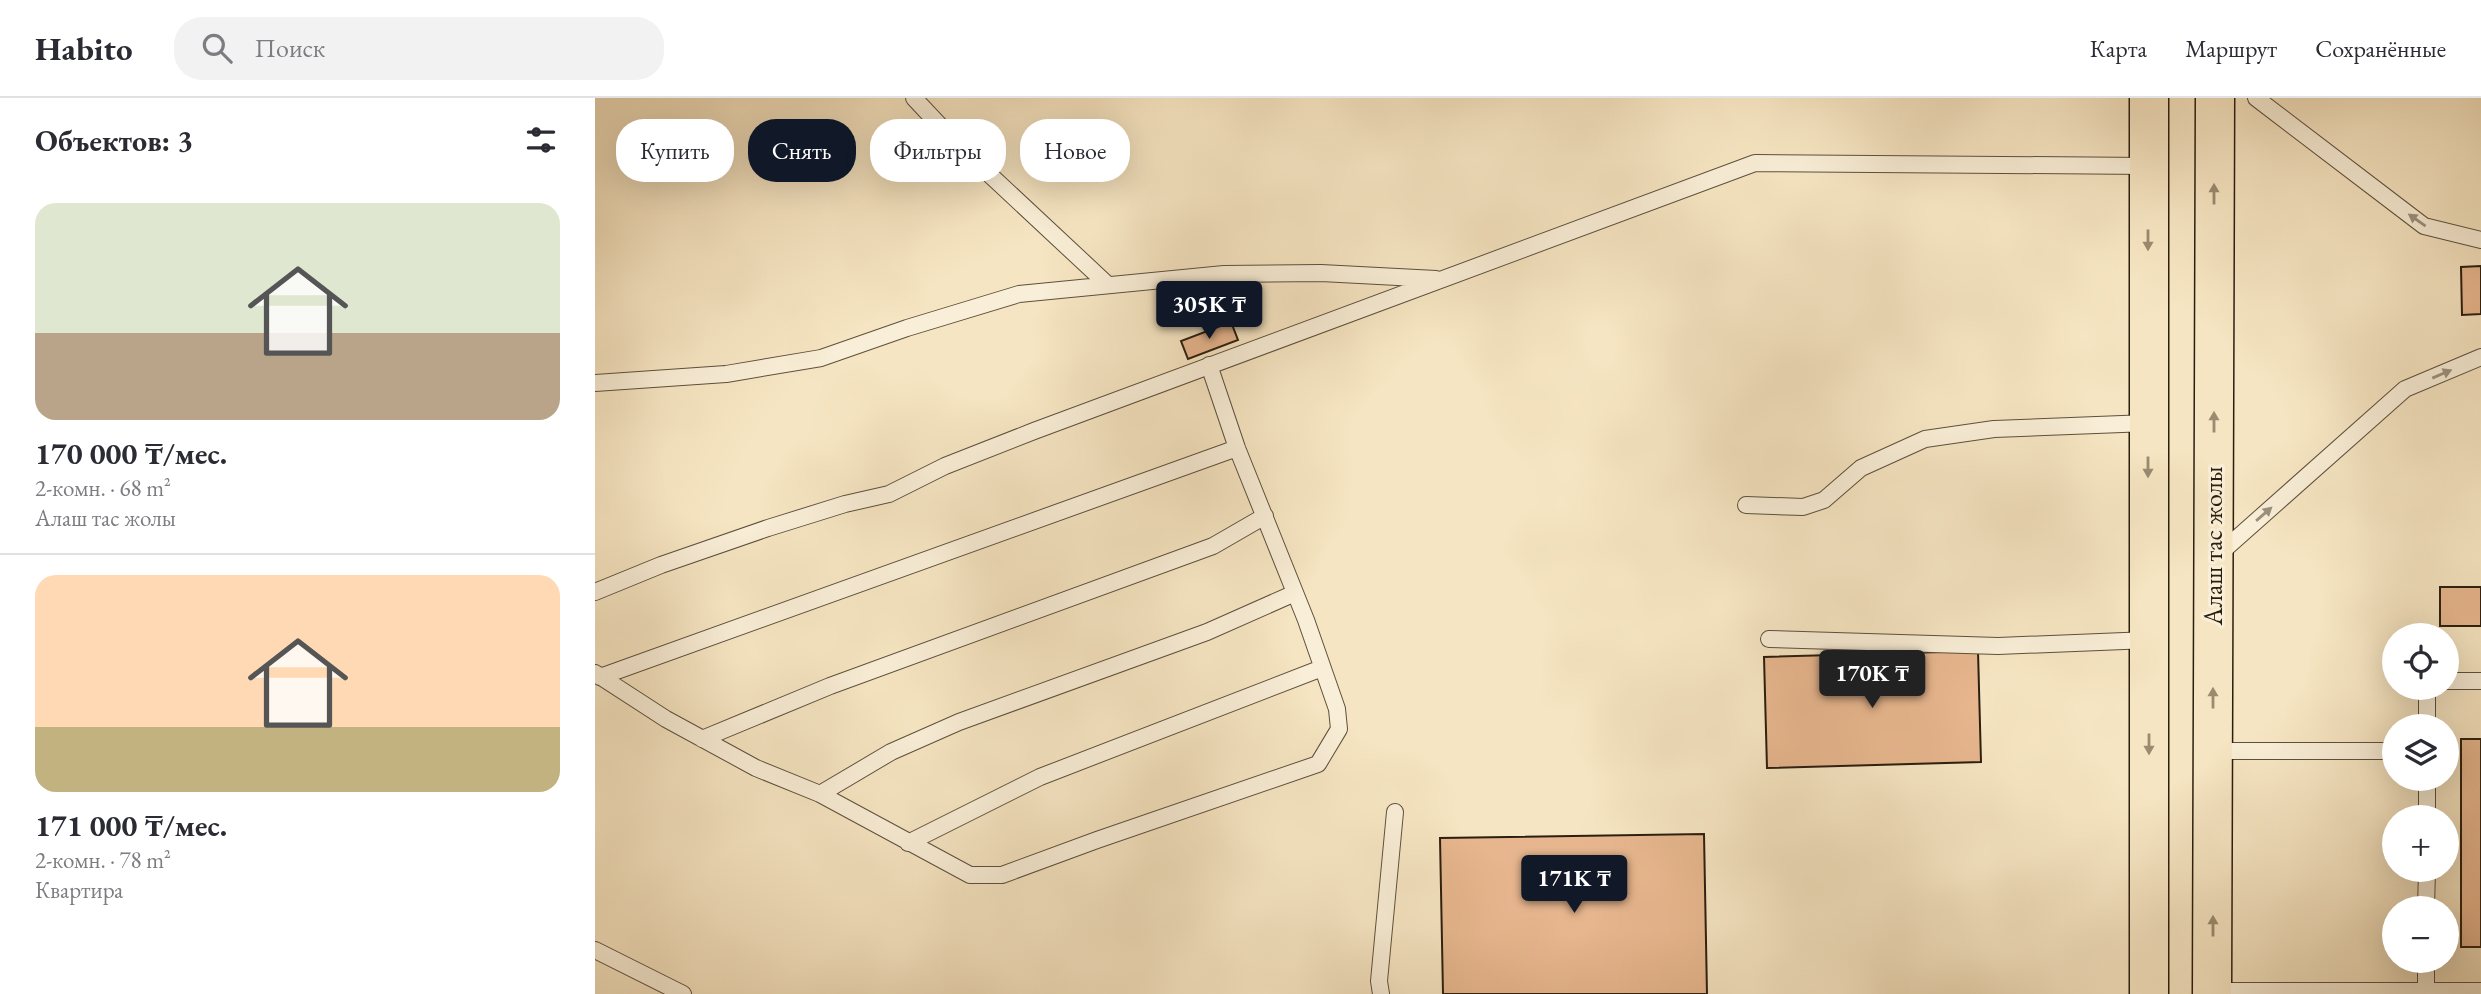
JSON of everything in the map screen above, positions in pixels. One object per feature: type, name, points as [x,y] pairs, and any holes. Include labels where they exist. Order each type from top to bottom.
[{"type":"main road","points":[[2149,98],[2149,994]]},
{"type":"main road","name":"Алаш тас жолы","points":[[2212,993],[2215,98]]},
{"type":"lane","points":[[914,98],[960,146],[1108,285]]},
{"type":"lane","points":[[2256,98],[2424,226],[2481,240]]},
{"type":"lane","points":[[595,592],[651,569],[768,528],[845,504],[889,494],[958,461],[1209,365],[1445,280],[1755,163],[2148,166]]},
{"type":"lane","points":[[595,383],[726,374],[821,358],[907,328],[1019,295],[1224,274],[1321,273],[1445,280]]},
{"type":"lane","points":[[2213,559],[2405,389],[2481,357]]},
{"type":"lane","points":[[597,675],[666,719],[756,768],[820,794],[970,875],[1002,875],[1318,764],[1339,729],[1337,709],[1295,593],[1237,447],[1209,365]]},
{"type":"lane","points":[[1746,505],[1803,508],[1824,500],[1861,468],[1925,439],[1994,429],[2148,424]]},
{"type":"lane","points":[[597,675],[1237,447]]},
{"type":"lane","points":[[702,739],[830,686],[1213,546],[1265,516]]},
{"type":"lane","points":[[820,794],[891,752],[959,722],[1207,632],[1295,593]]},
{"type":"lane","points":[[1769,639],[1998,646],[2149,640]]},
{"type":"lane","points":[[908,843],[1040,777],[1322,668]]},
{"type":"lane","points":[[2459,681],[2481,681]]},
{"type":"lane","points":[[2213,751],[2382,751]]},
{"type":"lane","points":[[1381,994],[1379,981],[1395,812]]},
{"type":"lane","points":[[595,950],[683,994]]},
{"type":"lane","points":[[2426,973],[2426,991]]},
{"type":"lane","points":[[2212,993],[2481,991]]},
{"type":"building","points":[[2481,266],[2481,314],[2462,315],[2461,267]]},
{"type":"building","points":[[1231,322],[1238,340],[1188,359],[1181,341]]},
{"type":"building","points":[[2440,587],[2481,587],[2481,626],[2440,623]]},
{"type":"building","points":[[1978,651],[1981,762],[1767,768],[1764,657]]},
{"type":"building","points":[[2461,739],[2481,739],[2481,947],[2461,947]]},
{"type":"building","points":[[1704,834],[1707,994],[1443,994],[1440,838]]}]
